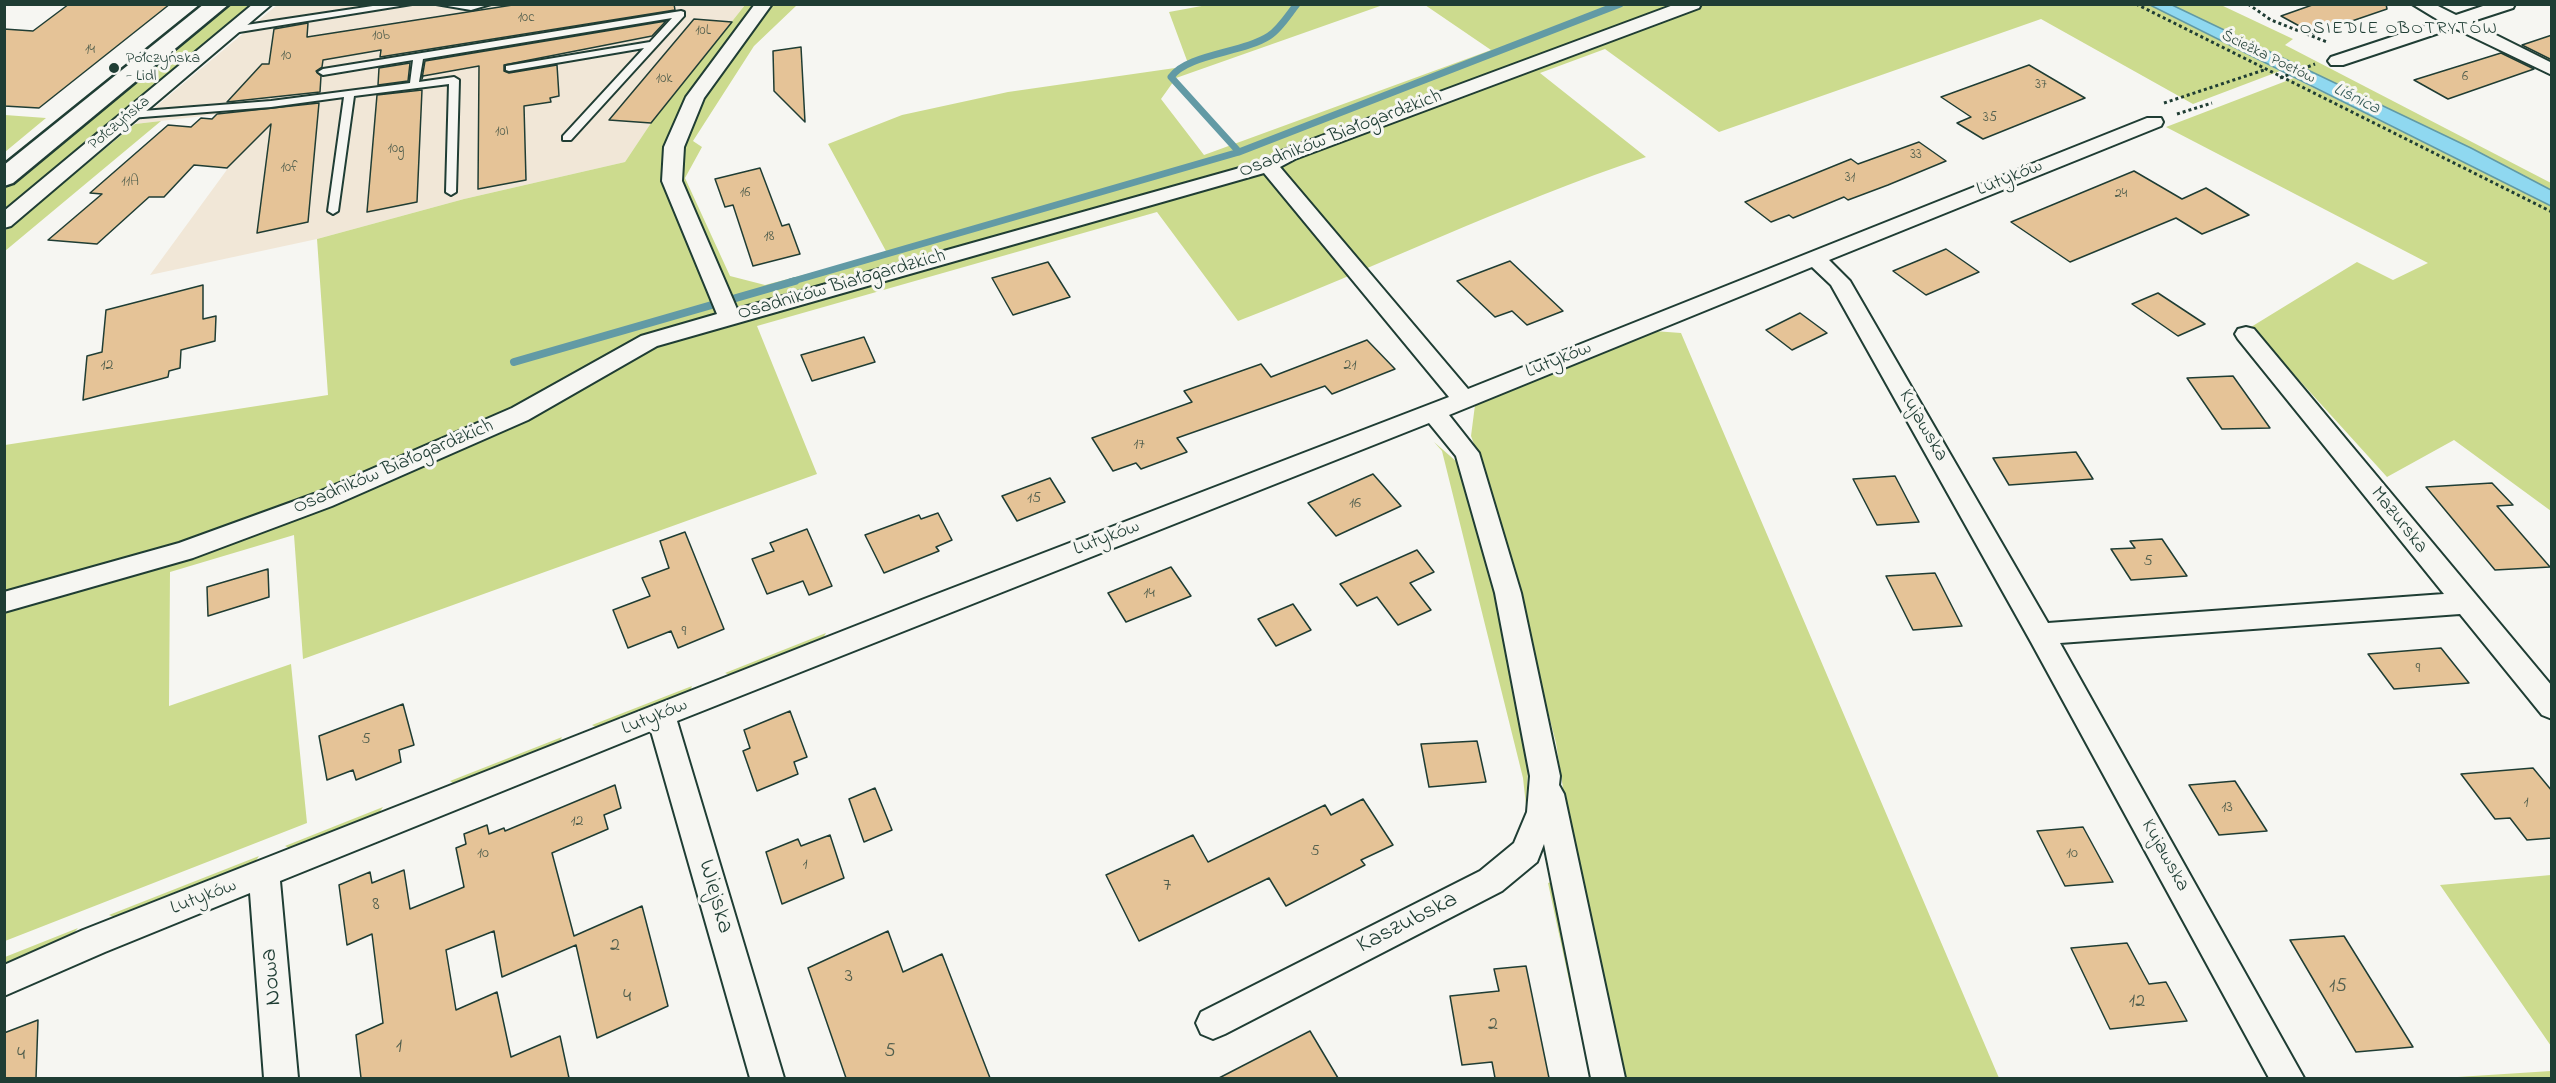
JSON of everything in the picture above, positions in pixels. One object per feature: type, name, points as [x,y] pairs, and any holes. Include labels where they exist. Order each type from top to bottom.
[{"type":"street","name":"Połczyńska","points":[[4,178],[218,4]]},
{"type":"street","name":"Połczyńska","points":[[4,222],[264,4]]},
{"type":"street","points":[[726,307],[672,181],[674,147],[695,98],[764,4]]},
{"type":"street","name":"Osadników Białogardzkich","points":[[4,602],[184,551],[323,500],[519,414],[649,341],[726,307],[1269,166],[1288,155],[1416,106],[1490,81],[1693,4]]},
{"type":"street","points":[[2420,4],[2552,70]]},
{"type":"street","points":[[2345,59],[2507,4]]},
{"type":"street","name":"Lutyków","points":[[4,981],[94,941],[1433,412],[1813,257],[2154,122]]},
{"type":"street","points":[[1269,166],[1464,399]]},
{"type":"street","name":"Kujawska","points":[[1813,257],[1839,281],[2041,634],[2287,1078]]},
{"type":"street","name":"Mazurska","points":[[2246,334],[2552,707]]},
{"type":"street","name":"Kaszubska","points":[[1433,412],[1467,453],[1508,593],[1608,1078]]},
{"type":"street","points":[[2041,634],[2465,603]]},
{"type":"street","name":"Wiejska","points":[[661,716],[767,1078]]},
{"type":"street","name":"Kaszubska","points":[[1213,1023],[1491,881],[1526,852],[1542,812],[1545,776]]},
{"type":"street","name":"Nowa","points":[[264,875],[281,1078]]},
{"type":"lane","points":[[233,30],[408,4]]},
{"type":"lane","points":[[440,4],[471,7],[488,4]]},
{"type":"lane","points":[[323,72],[681,14],[567,138]]},
{"type":"lane","points":[[509,68],[654,44]]},
{"type":"lane","points":[[414,86],[418,57]]},
{"type":"lane","points":[[130,115],[350,95],[454,80],[451,192]]},
{"type":"lane","points":[[333,212],[350,95]]},
{"type":"path","name":"Ścieżka Poetów","points":[[2136,4],[2279,78],[2452,160],[2552,212]]},
{"type":"path","points":[[2248,4],[2271,20],[2326,41],[2345,59]]},
{"type":"path","points":[[2279,78],[2311,65]]},
{"type":"path","points":[[2154,122],[2212,103]]},
{"type":"shaded area","points":[[277,5],[745,5],[651,123],[625,162],[464,199],[317,239],[150,275],[272,108],[135,124]]},
{"type":"green space","points":[[229,5],[254,5],[5,212],[5,186]]},
{"type":"green space","points":[[745,5],[797,5],[754,46],[693,141],[702,147],[685,178],[730,276],[765,285],[887,253],[828,144],[902,115],[1008,92],[1189,66],[1169,12],[1207,5],[1383,5],[1176,78],[1161,99],[1204,155],[1491,50],[1425,5],[2150,5],[2280,71],[2193,104],[2041,19],[1719,132],[1605,49],[1540,73],[1646,157],[1542,195],[1238,321],[1157,212],[757,326],[817,474],[303,659],[294,535],[170,572],[169,706],[291,664],[307,823],[5,941],[5,445],[328,395],[317,239],[464,199],[625,162],[651,123]]},
{"type":"green space","points":[[2172,5],[2221,5],[2293,39],[2285,45],[2551,183],[2551,190],[2471,148]]},
{"type":"green space","points":[[2294,78],[2551,206],[2551,511],[2454,440],[2387,477],[2251,327],[2357,262],[2393,280],[2428,263],[2166,127]]},
{"type":"green space","points":[[5,115],[46,118],[5,152]]},
{"type":"green space","points":[[161,121],[5,251],[5,231],[135,124]]},
{"type":"green space","points":[[1654,331],[1681,333],[1999,1078],[1590,1078],[1548,883],[1581,873],[1569,827],[1556,743],[1490,488],[1471,436],[1475,405]]},
{"type":"green space","points":[[1434,442],[1457,462],[1475,502],[1529,752],[1526,805],[1523,778],[1442,451]]},
{"type":"green space","points":[[826,633],[822,640],[732,676],[725,673]]},
{"type":"green space","points":[[692,686],[689,693],[599,729],[592,725]]},
{"type":"green space","points":[[562,737],[558,745],[519,761],[512,760],[508,765],[456,785],[450,781]]},
{"type":"green space","points":[[383,807],[377,816],[293,850],[285,846]]},
{"type":"green space","points":[[259,856],[253,865],[118,919],[109,915]]},
{"type":"green space","points":[[2552,875],[2551,1046],[2440,885]]},
{"type":"green space","points":[[78,928],[69,938],[5,966],[5,957]]},
{"type":"green space","points":[[2551,1071],[2551,1078],[2442,1078]]},
{"type":"water","name":"Liśnica","points":[[2150,5],[2172,5],[2471,148],[2551,190],[2551,206]]},
{"type":"building","points":[[69,4],[170,4],[39,108],[4,106],[4,29],[33,31]]},
{"type":"building","points":[[519,4],[674,4],[675,10],[380,57],[381,50],[323,60],[322,67],[316,71],[321,76],[320,92],[227,102],[262,64],[269,64],[274,29],[308,23],[307,37]]},
{"type":"building","points":[[2315,4],[2386,4],[2387,9],[2314,34],[2281,16]]},
{"type":"building","points":[[694,19],[732,22],[651,123],[609,120]]},
{"type":"building","points":[[666,21],[652,36],[504,65],[504,71],[509,73],[557,65],[559,96],[550,98],[551,102],[524,106],[526,180],[478,189],[479,66],[423,76],[422,79],[425,61]]},
{"type":"building","points":[[2552,35],[2552,60],[2522,45]]},
{"type":"building","points":[[801,47],[805,122],[774,91],[773,51]]},
{"type":"building","points":[[2501,53],[2534,69],[2448,99],[2414,80]]},
{"type":"building","points":[[410,63],[408,81],[378,85],[379,68]]},
{"type":"building","points":[[2029,65],[2085,98],[1983,139],[1957,123],[1971,117],[1941,97]]},
{"type":"building","points":[[422,90],[417,202],[367,212],[377,95]]},
{"type":"building","points":[[319,103],[308,222],[257,233],[271,124],[227,168],[194,165],[164,197],[149,197],[97,244],[48,240],[102,194],[90,193],[168,125],[191,127],[201,118],[212,119],[217,114]]},
{"type":"building","points":[[1919,142],[1946,161],[1848,200],[1844,197],[1793,218],[1789,215],[1771,222],[1745,202],[1851,159],[1858,164]]},
{"type":"building","points":[[760,168],[782,226],[789,224],[800,254],[753,266],[733,205],[725,207],[715,179]]},
{"type":"building","points":[[2134,171],[2182,199],[2206,188],[2249,215],[2202,234],[2176,218],[2070,262],[2011,222]]},
{"type":"building","points":[[1946,249],[1979,272],[1926,295],[1893,271]]},
{"type":"building","points":[[1510,261],[1563,311],[1527,325],[1512,311],[1495,317],[1457,281]]},
{"type":"building","points":[[1048,262],[1070,297],[1013,315],[992,278]]},
{"type":"building","points":[[203,285],[203,319],[216,316],[215,341],[181,350],[180,368],[169,371],[168,377],[83,400],[87,356],[102,352],[106,310]]},
{"type":"building","points":[[2158,293],[2205,324],[2178,336],[2132,304]]},
{"type":"building","points":[[1800,313],[1827,333],[1792,350],[1766,330]]},
{"type":"building","points":[[864,337],[875,362],[812,381],[801,355]]},
{"type":"building","points":[[1367,340],[1395,369],[1332,394],[1325,386],[1177,438],[1187,452],[1141,469],[1136,463],[1113,471],[1092,438],[1192,402],[1184,391],[1261,364],[1271,377]]},
{"type":"building","points":[[2233,376],[2270,428],[2222,429],[2187,378]]},
{"type":"building","points":[[2076,452],[2093,479],[2009,485],[1993,458]]},
{"type":"building","points":[[1373,474],[1401,506],[1336,536],[1308,503]]},
{"type":"building","points":[[1895,476],[1919,522],[1877,525],[1853,479]]},
{"type":"building","points":[[1050,478],[1065,502],[1017,521],[1002,496]]},
{"type":"building","points":[[2492,483],[2513,505],[2497,506],[2550,567],[2495,570],[2426,487]]},
{"type":"building","points":[[938,513],[952,540],[936,547],[939,551],[884,573],[865,535],[919,515],[921,519]]},
{"type":"building","points":[[807,529],[832,586],[809,595],[803,581],[767,594],[752,559],[774,551],[770,543]]},
{"type":"building","points":[[685,532],[724,629],[678,648],[671,631],[628,648],[613,610],[650,596],[642,578],[669,568],[660,541]]},
{"type":"building","points":[[2162,539],[2187,576],[2131,580],[2111,549],[2135,548],[2130,541]]},
{"type":"building","points":[[1417,550],[1434,572],[1410,583],[1431,610],[1398,625],[1377,597],[1357,606],[1340,584]]},
{"type":"building","points":[[1171,567],[1191,596],[1126,622],[1108,593]]},
{"type":"building","points":[[268,569],[269,597],[208,616],[207,587]]},
{"type":"building","points":[[1935,573],[1962,626],[1913,630],[1886,576]]},
{"type":"building","points":[[1293,604],[1311,630],[1276,646],[1258,619]]},
{"type":"building","points":[[2441,648],[2469,683],[2394,689],[2368,654]]},
{"type":"building","points":[[403,704],[414,745],[399,750],[401,762],[356,780],[353,770],[327,780],[319,736]]},
{"type":"building","points":[[790,711],[807,757],[794,762],[798,774],[757,791],[743,751],[750,748],[744,730]]},
{"type":"building","points":[[1477,741],[1486,782],[1429,787],[1421,744]]},
{"type":"building","points":[[2533,768],[2552,791],[2552,838],[2527,840],[2510,818],[2495,819],[2461,774]]},
{"type":"building","points":[[2235,781],[2267,831],[2219,835],[2189,785]]},
{"type":"building","points":[[615,785],[621,808],[604,815],[608,829],[552,853],[574,936],[642,906],[668,1006],[597,1038],[576,945],[502,977],[494,931],[446,950],[456,1010],[497,992],[511,1057],[560,1036],[569,1078],[361,1078],[356,1035],[383,1023],[372,934],[347,945],[339,885],[370,872],[372,883],[404,870],[410,909],[464,887],[456,848],[466,844],[464,834],[487,825],[489,834],[504,828],[505,831]]},
{"type":"building","points":[[875,788],[892,830],[864,842],[849,799]]},
{"type":"building","points":[[1363,799],[1393,845],[1361,860],[1365,865],[1286,906],[1269,878],[1139,941],[1106,875],[1193,835],[1208,862],[1325,805],[1331,815]]},
{"type":"building","points":[[2083,827],[2113,882],[2065,886],[2037,831]]},
{"type":"building","points":[[830,835],[844,878],[782,904],[766,852],[798,839],[801,846]]},
{"type":"building","points":[[888,931],[903,972],[942,954],[990,1078],[846,1078],[808,968]]},
{"type":"building","points":[[2344,936],[2413,1047],[2356,1052],[2290,940]]},
{"type":"building","points":[[2127,943],[2149,984],[2166,982],[2187,1021],[2110,1029],[2071,948]]},
{"type":"building","points":[[1526,966],[1549,1078],[1495,1078],[1492,1062],[1462,1065],[1450,996],[1499,991],[1494,969]]},
{"type":"building","points":[[38,1020],[36,1078],[4,1078],[4,1033]]},
{"type":"building","points":[[1310,1031],[1338,1078],[1219,1078]]},
{"type":"waterway","points":[[1239,152],[1171,77],[1189,63],[1258,42],[1269,36],[1297,4]]},
{"type":"waterway","points":[[1239,152],[1620,4]]},
{"type":"waterway","points":[[790,282],[1239,152]]},
{"type":"waterway","points":[[514,362],[795,281]]},
{"type":"place","name":"Połczyńska - Lidl","points":[[114,68]]},
{"type":"district","name":"OSIEDLE OBOTRYTÓW","points":[[2399,30]]}]
